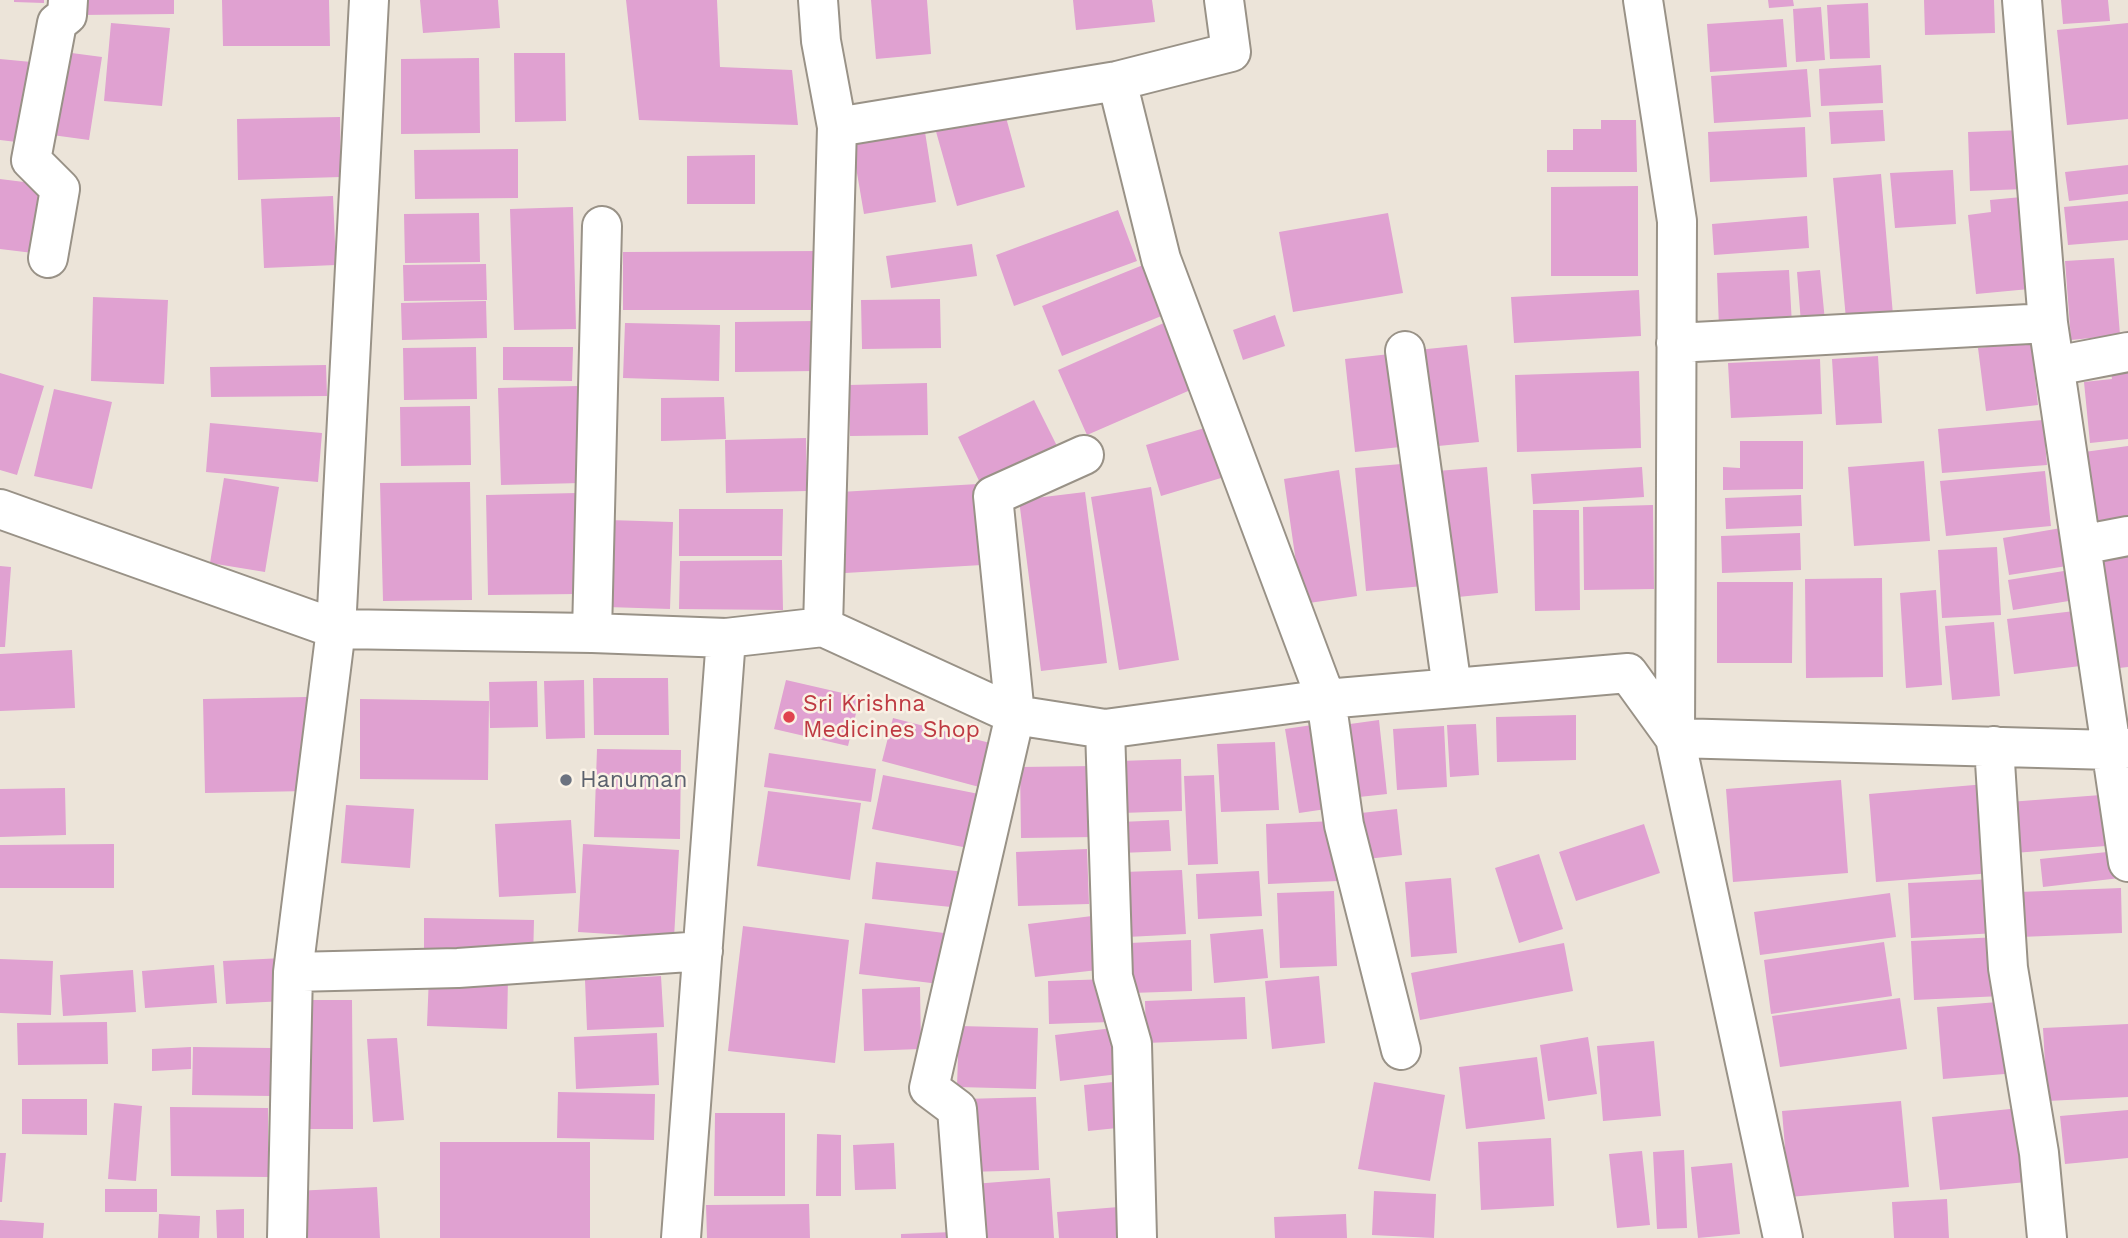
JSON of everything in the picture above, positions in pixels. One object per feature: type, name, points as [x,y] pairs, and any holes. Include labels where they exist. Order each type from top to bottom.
[{"type":"street","points":[[48,258],[60,189],[31,160],[57,23],[67,15],[68,0]]},
{"type":"street","points":[[288,1238],[293,972],[336,629],[369,0]]},
{"type":"street","points":[[818,0],[821,41],[837,127],[823,627]]},
{"type":"street","points":[[837,127],[1117,81],[1231,52],[1224,0]]},
{"type":"street","points":[[1643,0],[1677,221],[1675,738],[1783,1238]]},
{"type":"street","points":[[2022,0],[2048,323],[2081,545],[2120,749],[2128,862]]},
{"type":"street","points":[[1117,81],[1161,259],[1326,699],[1344,825],[1401,1050]]},
{"type":"street","points":[[593,633],[602,226]]},
{"type":"street","points":[[1676,343],[2048,323]]},
{"type":"street","points":[[1405,351],[1452,688]]},
{"type":"street","points":[[2054,366],[2128,352]]},
{"type":"street","points":[[967,1238],[957,1109],[929,1088],[1015,715],[993,496],[1084,455]]},
{"type":"street","points":[[0,509],[336,629],[726,638],[823,627],[1015,715],[1105,729],[1326,699],[1628,673],[1675,738]]},
{"type":"street","points":[[2081,545],[2128,536]]},
{"type":"street","points":[[681,1238],[726,638]]},
{"type":"street","points":[[1105,729],[1112,977],[1132,1044],[1138,1238]]},
{"type":"street","points":[[1675,738],[2120,749]]},
{"type":"street","points":[[1994,746],[2008,968],[2039,1153],[2047,1238]]},
{"type":"street","points":[[293,972],[458,968],[703,951]]},
{"type":"building","points":[[44,0],[44,3],[14,2]]},
{"type":"building","points":[[80,0],[174,0],[174,14],[80,15]]},
{"type":"building","points":[[222,0],[329,0],[330,46],[223,46]]},
{"type":"building","points":[[420,0],[498,0],[500,28],[423,33]]},
{"type":"building","points":[[626,0],[717,0],[720,67],[792,70],[798,125],[639,120]]},
{"type":"building","points":[[871,0],[927,0],[931,54],[876,59]]},
{"type":"building","points":[[1073,0],[1152,0],[1155,22],[1076,30]]},
{"type":"building","points":[[1768,0],[1793,0],[1794,6],[1769,8]]},
{"type":"building","points":[[1924,0],[1994,0],[1995,33],[1925,35]]},
{"type":"building","points":[[2061,0],[2108,0],[2110,21],[2063,24]]},
{"type":"building","points":[[1868,3],[1870,58],[1830,59],[1827,5]]},
{"type":"building","points":[[1821,7],[1825,60],[1796,62],[1793,9]]},
{"type":"building","points":[[1783,19],[1787,67],[1710,72],[1707,24]]},
{"type":"building","points":[[111,23],[170,28],[162,106],[104,101]]},
{"type":"building","points":[[2128,23],[2128,119],[2067,125],[2057,30]]},
{"type":"building","points":[[64,52],[102,57],[89,140],[52,135]]},
{"type":"building","points":[[514,53],[565,53],[566,121],[515,122]]},
{"type":"building","points":[[479,58],[480,133],[401,134],[401,59]]},
{"type":"building","points":[[0,59],[42,63],[33,144],[0,140]]},
{"type":"building","points":[[1881,65],[1883,103],[1821,106],[1819,69]]},
{"type":"building","points":[[1807,69],[1811,117],[1714,123],[1711,76]]},
{"type":"building","points":[[1004,110],[1025,187],[957,206],[935,128]]},
{"type":"building","points":[[1883,110],[1885,141],[1831,144],[1829,112]]},
{"type":"building","points":[[340,117],[341,177],[238,180],[237,119]]},
{"type":"building","points":[[1601,120],[1636,120],[1637,172],[1547,172],[1547,150],[1573,150],[1573,129],[1601,129]]},
{"type":"building","points":[[1805,127],[1807,177],[1710,182],[1708,132]]},
{"type":"building","points":[[2024,130],[2026,189],[1970,191],[1968,132]]},
{"type":"building","points":[[925,132],[936,202],[864,214],[852,144]]},
{"type":"building","points":[[518,149],[518,198],[415,199],[414,150]]},
{"type":"building","points":[[755,155],[755,204],[687,204],[687,156]]},
{"type":"building","points":[[2128,165],[2128,194],[2069,201],[2065,172]]},
{"type":"building","points":[[1953,170],[1956,224],[1895,228],[1890,173]]},
{"type":"building","points":[[1881,174],[1893,315],[1846,319],[1833,178]]},
{"type":"building","points":[[0,179],[40,184],[33,253],[0,249]]},
{"type":"building","points":[[1638,186],[1638,276],[1551,276],[1551,187]]},
{"type":"building","points":[[333,196],[336,265],[264,268],[261,199]]},
{"type":"building","points":[[2032,196],[2040,288],[1976,294],[1968,215],[1991,212],[1990,200]]},
{"type":"building","points":[[2128,201],[2128,240],[2068,245],[2064,207]]},
{"type":"building","points":[[573,207],[576,329],[514,330],[510,209]]},
{"type":"building","points":[[1118,210],[1137,261],[1014,306],[996,255]]},
{"type":"building","points":[[479,213],[480,262],[405,263],[404,214]]},
{"type":"building","points":[[1388,213],[1403,293],[1293,312],[1279,232]]},
{"type":"building","points":[[1807,216],[1809,248],[1714,255],[1712,224]]},
{"type":"building","points":[[972,244],[977,276],[891,288],[886,256]]},
{"type":"building","points":[[821,251],[820,310],[623,310],[623,252]]},
{"type":"building","points":[[2114,258],[2120,335],[2071,340],[2065,261]]},
{"type":"building","points":[[486,264],[487,300],[404,301],[403,265]]},
{"type":"building","points":[[1143,265],[1164,315],[1062,356],[1042,306]]},
{"type":"building","points":[[1789,270],[1792,325],[1719,328],[1717,273]]},
{"type":"building","points":[[1820,270],[1825,321],[1801,323],[1797,272]]},
{"type":"building","points":[[1639,290],[1641,336],[1514,343],[1511,297]]},
{"type":"building","points":[[93,297],[168,300],[164,384],[91,381]]},
{"type":"building","points":[[940,299],[941,348],[862,349],[861,300]]},
{"type":"building","points":[[486,301],[487,338],[402,340],[401,303]]},
{"type":"building","points":[[1275,315],[1285,346],[1243,360],[1233,330]]},
{"type":"building","points":[[815,321],[816,371],[735,372],[735,322]]},
{"type":"building","points":[[1166,322],[1195,388],[1087,435],[1058,370]]},
{"type":"building","points":[[625,323],[720,325],[719,381],[623,378]]},
{"type":"building","points":[[2031,342],[2038,405],[1986,411],[1978,348]]},
{"type":"building","points":[[1467,345],[1479,442],[1428,447],[1417,350]]},
{"type":"building","points":[[476,347],[477,399],[404,400],[403,348]]},
{"type":"building","points":[[503,347],[573,347],[572,381],[503,380]]},
{"type":"building","points":[[1399,353],[1409,446],[1355,452],[1345,359]]},
{"type":"building","points":[[1878,356],[1882,423],[1836,425],[1832,359]]},
{"type":"building","points":[[1820,359],[1822,414],[1731,418],[1728,363]]},
{"type":"building","points":[[2128,364],[2128,439],[2090,443],[2084,382],[2112,379],[2110,366]]},
{"type":"building","points":[[326,365],[327,396],[211,397],[210,367]]},
{"type":"building","points":[[1639,371],[1641,448],[1517,452],[1515,375]]},
{"type":"building","points":[[0,373],[44,386],[17,475],[0,470]]},
{"type":"building","points":[[927,383],[928,435],[850,436],[849,385]]},
{"type":"building","points":[[578,386],[581,483],[501,485],[498,388]]},
{"type":"building","points":[[54,389],[112,402],[92,489],[34,476]]},
{"type":"building","points":[[724,397],[726,439],[661,441],[661,398]]},
{"type":"building","points":[[1034,400],[1058,448],[981,485],[958,437]]},
{"type":"building","points":[[470,406],[471,465],[401,466],[400,407]]},
{"type":"building","points":[[2043,420],[2047,465],[1942,473],[1938,429]]},
{"type":"building","points":[[210,423],[322,433],[318,482],[206,472]]},
{"type":"building","points":[[1215,425],[1231,475],[1161,496],[1146,445]]},
{"type":"building","points":[[806,438],[807,491],[726,493],[725,440]]},
{"type":"building","points":[[1740,441],[1803,441],[1803,489],[1723,490],[1723,467],[1740,468]]},
{"type":"building","points":[[2128,446],[2128,522],[2088,527],[2077,453]]},
{"type":"building","points":[[1924,461],[1930,541],[1854,546],[1848,467]]},
{"type":"building","points":[[1413,463],[1424,586],[1366,591],[1355,468]]},
{"type":"building","points":[[1487,467],[1498,593],[1448,598],[1437,471]]},
{"type":"building","points":[[1642,467],[1644,497],[1533,504],[1531,474]]},
{"type":"building","points":[[1339,470],[1357,596],[1302,604],[1284,479]]},
{"type":"building","points":[[2045,471],[2051,526],[1946,536],[1940,481]]},
{"type":"building","points":[[224,478],[279,487],[265,572],[210,563]]},
{"type":"building","points":[[470,482],[472,600],[383,601],[380,483]]},
{"type":"building","points":[[978,484],[982,565],[845,573],[840,492]]},
{"type":"building","points":[[1151,487],[1179,660],[1119,670],[1091,497]]},
{"type":"building","points":[[1085,492],[1107,663],[1041,671],[1019,500]]},
{"type":"building","points":[[577,493],[578,594],[488,595],[486,495]]},
{"type":"building","points":[[1801,495],[1802,526],[1726,529],[1725,498]]},
{"type":"building","points":[[1653,505],[1654,589],[1584,590],[1583,507]]},
{"type":"building","points":[[679,509],[783,509],[782,556],[679,556]]},
{"type":"building","points":[[1533,510],[1579,510],[1580,610],[1535,611]]},
{"type":"building","points":[[609,520],[673,522],[670,609],[607,607]]},
{"type":"building","points":[[2061,528],[2067,566],[2009,575],[2003,538]]},
{"type":"building","points":[[1800,533],[1801,570],[1722,573],[1721,536]]},
{"type":"building","points":[[1997,547],[2001,615],[1942,618],[1938,550]]},
{"type":"building","points":[[2128,554],[2128,667],[2119,668],[2101,558]]},
{"type":"building","points":[[782,560],[783,610],[679,609],[680,561]]},
{"type":"building","points":[[0,566],[11,567],[5,647],[0,647]]},
{"type":"building","points":[[2070,570],[2075,600],[2013,610],[2008,580]]},
{"type":"building","points":[[1882,578],[1883,677],[1806,678],[1805,579]]},
{"type":"building","points":[[1717,582],[1793,582],[1792,663],[1717,663]]},
{"type":"building","points":[[1936,590],[1942,685],[1906,688],[1900,593]]},
{"type":"building","points":[[2083,610],[2089,665],[2014,674],[2007,619]]},
{"type":"building","points":[[1994,622],[2000,696],[1952,700],[1945,626]]},
{"type":"building","points":[[72,650],[75,708],[0,711],[0,654]]},
{"type":"building","points":[[593,678],[668,678],[669,735],[594,735]]},
{"type":"building","points":[[584,680],[585,738],[546,739],[544,681]]},
{"type":"building","points":[[786,680],[860,697],[848,746],[774,729]]},
{"type":"building","points":[[537,681],[538,727],[490,728],[489,682]]},
{"type":"building","points":[[307,697],[308,791],[205,793],[203,699]]},
{"type":"building","points":[[360,699],[489,701],[488,780],[360,779]]},
{"type":"building","points":[[1576,715],[1576,760],[1497,762],[1496,717]]},
{"type":"building","points":[[893,718],[994,744],[983,788],[882,761]]},
{"type":"building","points":[[1379,720],[1387,794],[1359,797],[1350,724]]},
{"type":"building","points":[[1319,724],[1333,808],[1299,813],[1285,729]]},
{"type":"building","points":[[1476,724],[1479,775],[1450,777],[1447,725]]},
{"type":"building","points":[[1444,726],[1447,787],[1397,790],[1393,729]]},
{"type":"building","points":[[1275,742],[1279,810],[1221,812],[1217,744]]},
{"type":"building","points":[[597,749],[681,750],[680,839],[594,837]]},
{"type":"building","points":[[769,753],[876,769],[871,802],[764,787]]},
{"type":"building","points":[[1181,759],[1182,811],[1121,813],[1119,761]]},
{"type":"building","points":[[1095,766],[1095,837],[1021,838],[1020,767]]},
{"type":"building","points":[[883,775],[984,795],[973,849],[872,829]]},
{"type":"building","points":[[1214,775],[1218,864],[1188,865],[1184,776]]},
{"type":"building","points":[[1841,780],[1848,873],[1733,882],[1726,789]]},
{"type":"building","points":[[1986,784],[1992,873],[1876,882],[1869,794]]},
{"type":"building","points":[[65,788],[66,835],[0,837],[0,789]]},
{"type":"building","points":[[768,791],[861,803],[850,880],[757,866]]},
{"type":"building","points":[[2114,794],[2119,845],[2014,853],[2009,802]]},
{"type":"building","points":[[346,805],[414,809],[410,868],[341,863]]},
{"type":"building","points":[[1397,809],[1402,855],[1367,859],[1361,813]]},
{"type":"building","points":[[571,820],[576,893],[499,897],[495,824]]},
{"type":"building","points":[[1169,820],[1171,851],[1120,853],[1119,822]]},
{"type":"building","points":[[1335,821],[1338,881],[1268,884],[1266,824]]},
{"type":"building","points":[[1644,824],[1660,873],[1576,901],[1559,852]]},
{"type":"building","points":[[114,844],[114,888],[0,888],[0,845]]},
{"type":"building","points":[[583,844],[679,850],[674,938],[578,932]]},
{"type":"building","points":[[1087,849],[1089,904],[1018,906],[1016,852]]},
{"type":"building","points":[[2117,851],[2120,878],[2043,887],[2040,859]]},
{"type":"building","points":[[1539,854],[1563,929],[1519,943],[1495,868]]},
{"type":"building","points":[[876,862],[965,872],[961,908],[872,899]]},
{"type":"building","points":[[1182,870],[1186,934],[1127,937],[1123,872]]},
{"type":"building","points":[[1259,871],[1262,916],[1198,919],[1196,874]]},
{"type":"building","points":[[1451,878],[1457,953],[1411,957],[1405,882]]},
{"type":"building","points":[[1993,879],[1996,933],[1911,938],[1908,883]]},
{"type":"building","points":[[2121,888],[2122,933],[2020,937],[2019,892]]},
{"type":"building","points":[[1334,891],[1337,966],[1280,968],[1277,893]]},
{"type":"building","points":[[1890,893],[1896,937],[1760,955],[1754,912]]},
{"type":"building","points":[[1100,915],[1107,969],[1035,977],[1028,924]]},
{"type":"building","points":[[424,918],[534,920],[533,961],[424,959]]},
{"type":"building","points":[[865,923],[944,933],[939,984],[859,974]]},
{"type":"building","points":[[743,926],[849,940],[835,1063],[728,1051]]},
{"type":"building","points":[[1263,929],[1268,978],[1214,983],[1210,934]]},
{"type":"building","points":[[2000,937],[2002,996],[1914,1000],[1911,941]]},
{"type":"building","points":[[1191,940],[1192,991],[1131,993],[1130,943]]},
{"type":"building","points":[[1884,942],[1892,996],[1771,1014],[1764,960]]},
{"type":"building","points":[[1564,943],[1573,991],[1420,1020],[1411,973]]},
{"type":"building","points":[[283,958],[285,1001],[226,1004],[223,961]]},
{"type":"building","points":[[0,959],[53,961],[51,1015],[0,1013]]},
{"type":"building","points":[[214,965],[217,1003],[145,1008],[142,971]]},
{"type":"building","points":[[133,970],[136,1012],[63,1016],[60,975]]},
{"type":"building","points":[[429,975],[508,977],[507,1029],[427,1026]]},
{"type":"building","points":[[661,976],[664,1027],[587,1030],[585,980]]},
{"type":"building","points":[[1319,976],[1325,1043],[1272,1049],[1265,981]]},
{"type":"building","points":[[1110,979],[1111,1022],[1049,1024],[1048,981]]},
{"type":"building","points":[[920,987],[921,1049],[864,1051],[862,989]]},
{"type":"building","points":[[1245,997],[1247,1039],[1146,1043],[1145,1001]]},
{"type":"building","points":[[1900,998],[1907,1049],[1780,1067],[1772,1016]]},
{"type":"building","points":[[302,1000],[352,1000],[353,1129],[303,1129]]},
{"type":"building","points":[[2010,1001],[2017,1073],[1943,1079],[1937,1007]]},
{"type":"building","points":[[107,1022],[108,1064],[18,1065],[17,1023]]},
{"type":"building","points":[[2128,1024],[2128,1097],[2047,1101],[2043,1028]]},
{"type":"building","points":[[959,1026],[1038,1028],[1036,1089],[957,1087]]},
{"type":"building","points":[[1121,1027],[1127,1073],[1060,1081],[1055,1035]]},
{"type":"building","points":[[657,1033],[659,1085],[576,1089],[574,1037]]},
{"type":"building","points":[[1588,1037],[1597,1094],[1548,1101],[1540,1045]]},
{"type":"building","points":[[397,1038],[404,1120],[373,1122],[367,1039]]},
{"type":"building","points":[[1654,1041],[1661,1116],[1603,1121],[1597,1046]]},
{"type":"building","points":[[191,1047],[191,1069],[152,1071],[152,1049]]},
{"type":"building","points":[[193,1047],[272,1048],[272,1096],[192,1095]]},
{"type":"building","points":[[1537,1057],[1545,1119],[1466,1129],[1459,1067]]},
{"type":"building","points":[[1123,1081],[1127,1127],[1088,1131],[1084,1085]]},
{"type":"building","points":[[1374,1082],[1445,1095],[1430,1181],[1358,1169]]},
{"type":"building","points":[[558,1092],[655,1094],[654,1140],[557,1138]]},
{"type":"building","points":[[1036,1097],[1039,1170],[967,1172],[964,1099]]},
{"type":"building","points":[[22,1099],[87,1099],[87,1135],[22,1134]]},
{"type":"building","points":[[1901,1101],[1909,1187],[1789,1197],[1782,1111]]},
{"type":"building","points":[[114,1103],[142,1106],[136,1181],[108,1179]]},
{"type":"building","points":[[170,1107],[268,1108],[268,1177],[171,1176]]},
{"type":"building","points":[[2020,1108],[2027,1182],[1940,1190],[1932,1117]]},
{"type":"building","points":[[2128,1110],[2128,1158],[2065,1164],[2060,1116]]},
{"type":"building","points":[[715,1113],[785,1113],[785,1196],[714,1196]]},
{"type":"building","points":[[817,1134],[841,1135],[841,1196],[816,1196]]},
{"type":"building","points":[[1551,1138],[1554,1206],[1481,1210],[1478,1142]]},
{"type":"building","points":[[440,1142],[590,1142],[590,1238],[440,1238]]},
{"type":"building","points":[[894,1143],[896,1189],[855,1190],[853,1145]]},
{"type":"building","points":[[1684,1150],[1687,1228],[1657,1229],[1653,1152]]},
{"type":"building","points":[[1642,1151],[1650,1225],[1617,1228],[1609,1154]]},
{"type":"building","points":[[0,1153],[6,1153],[2,1202],[0,1202]]},
{"type":"building","points":[[1732,1163],[1740,1234],[1698,1238],[1691,1167]]},
{"type":"building","points":[[1050,1178],[1054,1238],[977,1238],[973,1184]]},
{"type":"building","points":[[377,1187],[380,1238],[297,1238],[295,1191]]},
{"type":"building","points":[[105,1189],[157,1189],[157,1212],[105,1212]]},
{"type":"building","points":[[1374,1191],[1436,1194],[1434,1238],[1372,1235]]},
{"type":"building","points":[[1947,1199],[1949,1238],[1894,1238],[1892,1202]]},
{"type":"building","points":[[809,1204],[810,1238],[707,1238],[706,1205]]},
{"type":"building","points":[[1131,1206],[1134,1238],[1059,1238],[1057,1212]]},
{"type":"building","points":[[244,1209],[244,1238],[217,1238],[216,1210]]},
{"type":"building","points":[[159,1214],[200,1216],[199,1238],[158,1238]]},
{"type":"building","points":[[1346,1214],[1347,1238],[1275,1238],[1274,1217]]},
{"type":"building","points":[[0,1220],[44,1223],[43,1238],[0,1238]]},
{"type":"building","points":[[953,1232],[953,1238],[901,1238],[901,1234]]},
{"type":"place","name":"Sri Krishna Medicines Shop","points":[[789,717]]},
{"type":"place","name":"Hanuman","points":[[566,780]]}]
